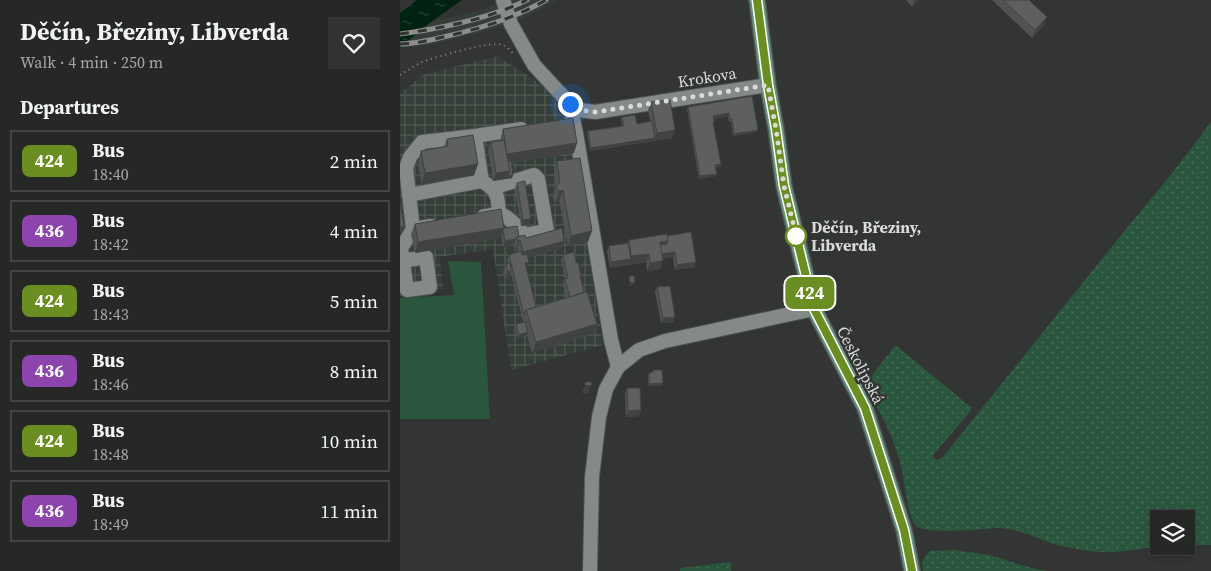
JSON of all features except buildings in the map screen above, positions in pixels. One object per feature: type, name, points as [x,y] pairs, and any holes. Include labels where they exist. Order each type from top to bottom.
[{"type":"main road","name":"Českolipská","points":[[757,0],[784,186],[814,309],[865,408],[904,530],[912,571]]},
{"type":"street","name":"Krokova","points":[[503,0],[511,24],[534,65],[570,104],[579,110],[596,112],[768,85]]},
{"type":"street","points":[[570,104],[569,122],[611,340],[618,367]]},
{"type":"street","points":[[402,261],[400,248],[413,229],[406,168],[410,157],[422,142],[538,127]]},
{"type":"street","points":[[475,136],[487,185],[498,199],[500,214]]},
{"type":"street","points":[[409,195],[487,185],[534,175],[538,179],[547,231],[525,235],[508,218],[500,214],[470,219]]},
{"type":"street","points":[[413,229],[442,224]]},
{"type":"street","points":[[590,571],[592,477],[599,417],[606,389],[618,367],[639,350],[665,341],[814,309]]},
{"type":"path","points":[[400,75],[421,63],[455,52],[495,44],[502,45],[517,57]]},
{"type":"shaded area","points":[[506,0],[558,0],[528,16],[490,30],[434,44],[400,48],[400,26],[457,16],[484,9]]},
{"type":"shaded area","points":[[498,56],[564,103],[603,345],[511,370],[493,249],[440,257],[443,289],[400,296],[400,94],[422,75]]},
{"type":"shaded area","points":[[1211,122],[1211,545],[1195,545],[1195,510],[1150,510],[1150,548],[1107,552],[1089,551],[1058,545],[1005,528],[943,531],[922,529],[916,526],[913,523],[909,509],[896,448],[865,384],[895,346],[972,408],[933,457],[937,460],[942,458],[1170,176]]},
{"type":"shaded area","points":[[448,261],[481,262],[490,419],[400,419],[400,298],[454,295]]},
{"type":"shaded area","points":[[954,550],[990,555],[1031,568],[1049,571],[923,571],[923,560],[930,551]]},
{"type":"shaded area","points":[[731,562],[731,571],[680,571],[680,568]]},
{"type":"water","points":[[417,0],[462,0],[427,25],[400,48],[400,13]]},
{"type":"railway","points":[[400,34],[465,22],[512,7],[527,0]]},
{"type":"railway","points":[[400,44],[453,35],[480,27],[521,13],[546,0]]},
{"type":"bus line","name":"424","points":[[757,0],[784,186],[814,309],[865,408],[904,530],[912,571]]},
{"type":"place","name":"Děčín, Březiny, Libverda","points":[[796,236]]},
{"type":"route","points":[[570,104],[579,110],[596,112],[768,85],[784,186],[797,239],[796,236]]}]
